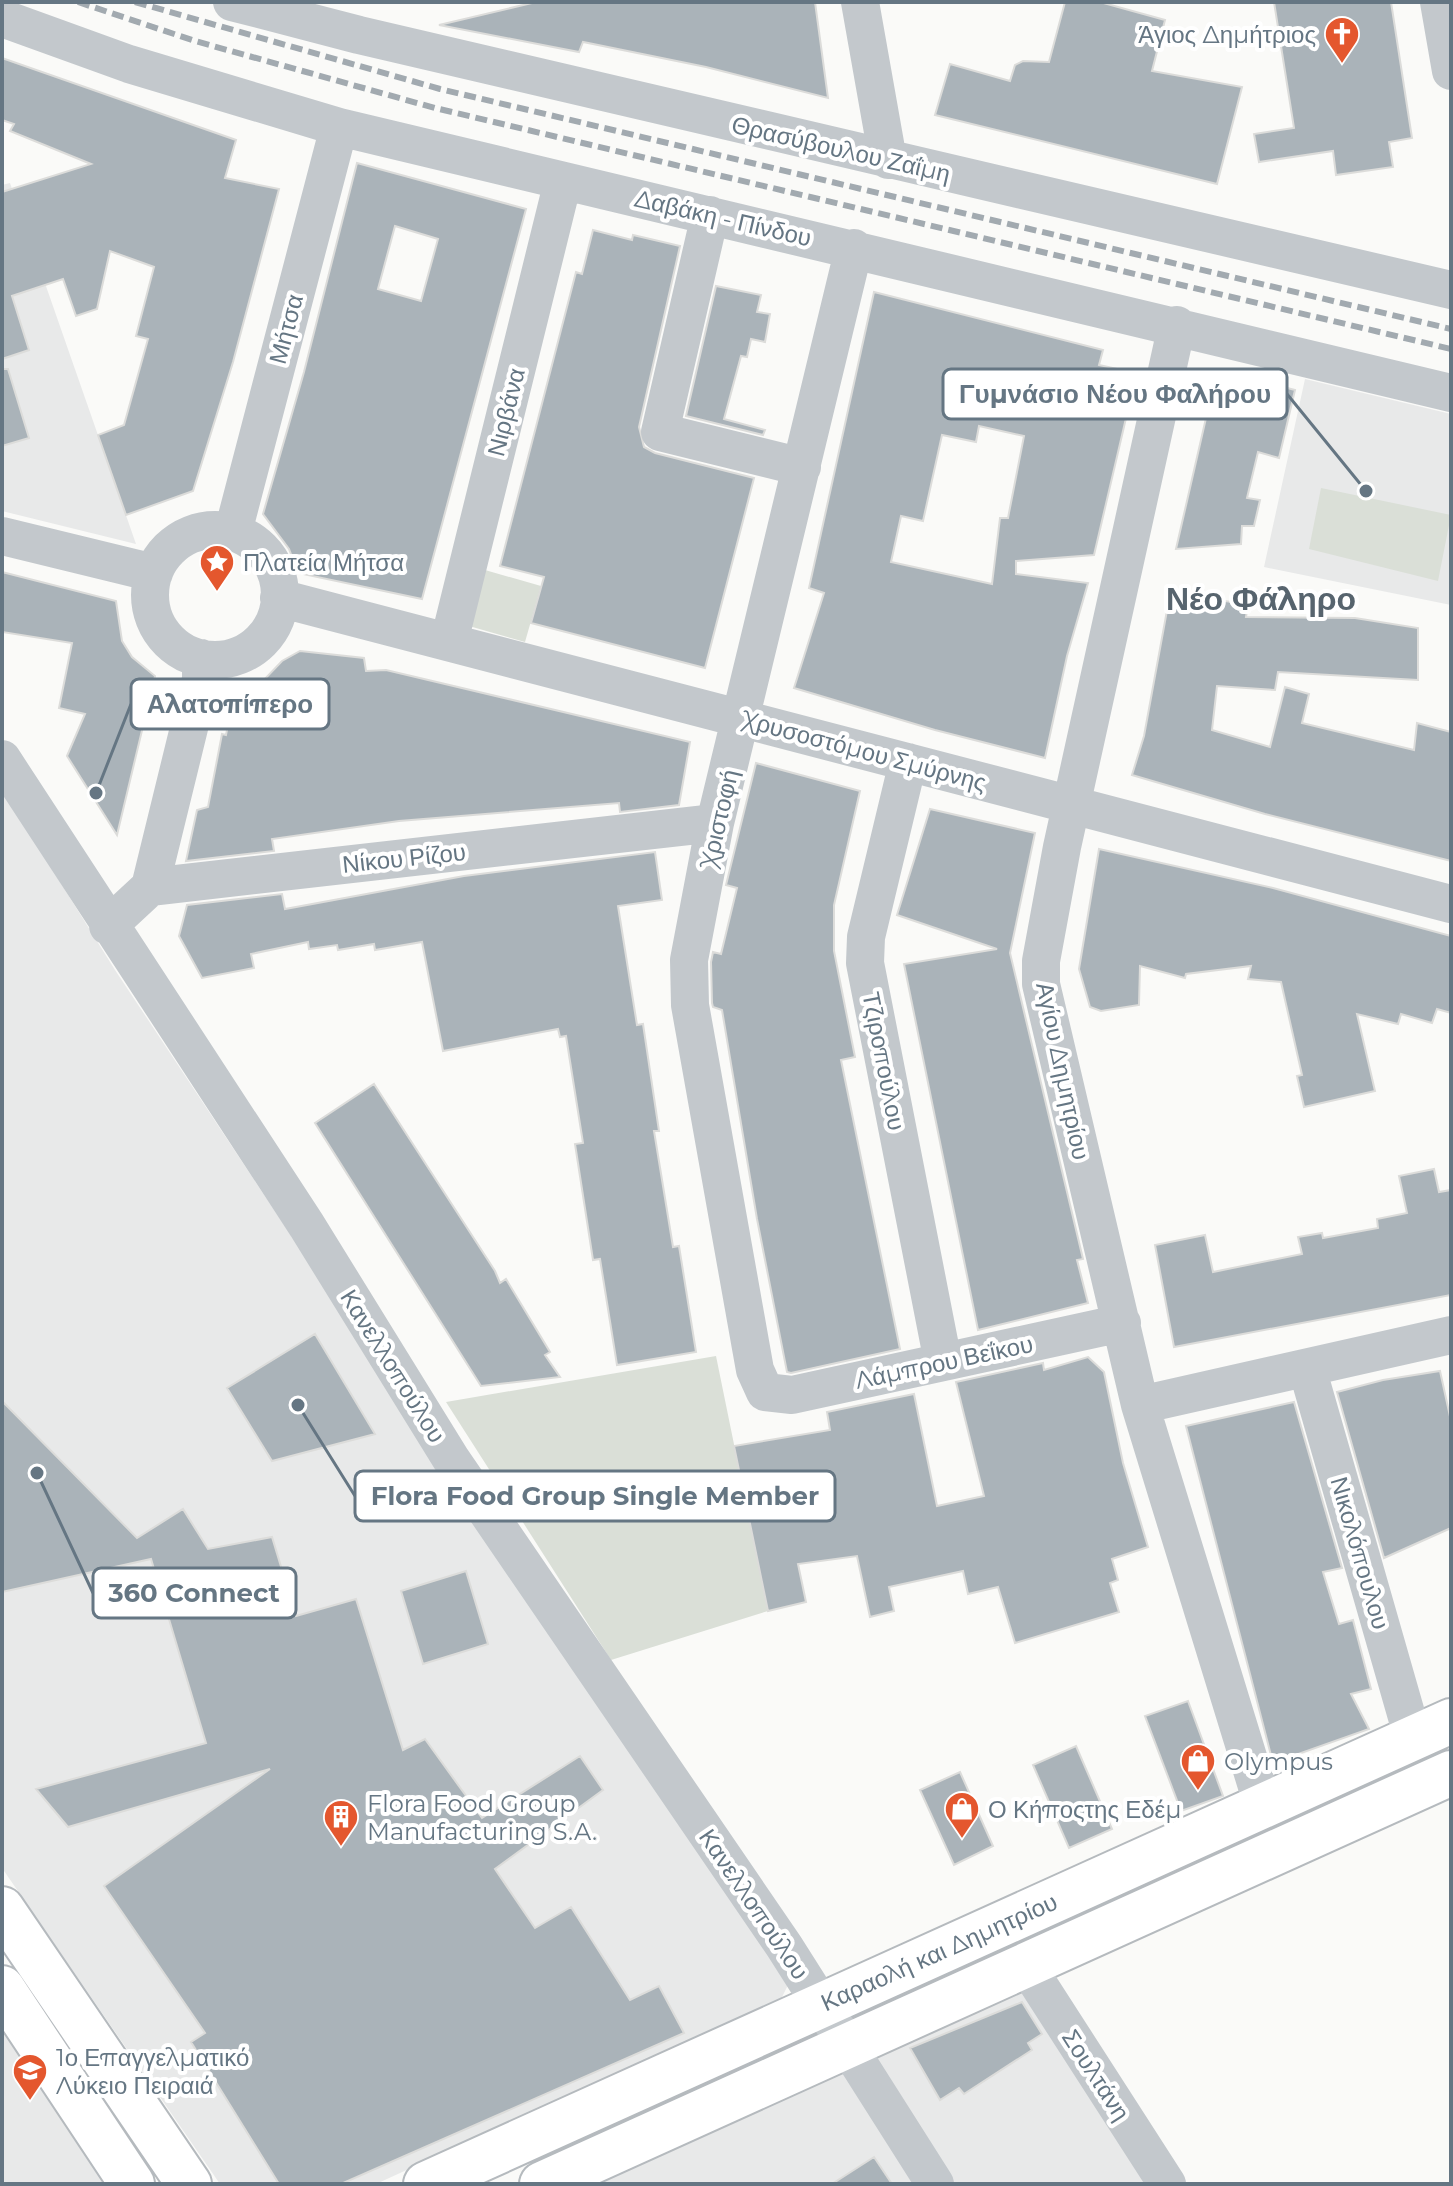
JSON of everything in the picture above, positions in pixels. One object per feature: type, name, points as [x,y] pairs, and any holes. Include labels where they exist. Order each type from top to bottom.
[{"type":"main road","name":"Καραολή και Δημητρίου","points":[[426,2184],[1432,1729]]},
{"type":"main road","name":"Καραολή και Δημητρίου","points":[[542,2184],[1451,1773]]},
{"type":"main road","points":[[2,1909],[189,2184]]},
{"type":"main road","points":[[2,1988],[132,2184]]},
{"type":"street","points":[[248,7],[316,2]]},
{"type":"street","points":[[860,2],[888,160]]},
{"type":"street","points":[[1439,2],[1451,71]]},
{"type":"street","name":"Θρασύβουλου Ζαΐμη","points":[[248,7],[1451,290]]},
{"type":"street","name":"Δαβάκη - Πίνδου","points":[[2,18],[129,64],[339,127],[1451,393]]},
{"type":"street","name":"Μήτσα","points":[[233,532],[339,127]]},
{"type":"street","name":"Νιρβάνα","points":[[449,642],[563,181]]},
{"type":"street","points":[[710,215],[660,432],[802,467]]},
{"type":"street","name":"Χριστοφή","points":[[765,1392],[755,1370],[690,1005],[689,960],[715,823],[854,248]]},
{"type":"street","name":"Αγίου Δημητρίου","points":[[1177,325],[1073,805],[1041,961],[1041,984],[1140,1405],[1263,1806]]},
{"type":"street","points":[[206,530],[233,532],[251,541],[269,560],[277,578],[279,598],[273,623],[251,648],[227,658],[201,658],[174,644],[159,626],[151,604],[154,573],[162,557],[182,539],[206,530]]},
{"type":"street","points":[[2,536],[154,573]]},
{"type":"street","name":"Χρυσοστόμου Σμύρνης","points":[[279,598],[1451,904]]},
{"type":"street","points":[[108,926],[150,887],[201,679],[201,658]]},
{"type":"street","name":"Κανελλοπούλου","points":[[2,759],[108,926],[307,1226],[451,1459],[784,1946],[935,2184]]},
{"type":"street","name":"Τζιροπούλου","points":[[908,762],[866,937],[865,963],[943,1362]]},
{"type":"street","name":"Νίκου Ρίζου","points":[[150,887],[715,823]]},
{"type":"street","name":"Λάμπρου Βεΐκου","points":[[765,1392],[792,1395],[1122,1323]]},
{"type":"street","points":[[1140,1405],[1307,1368],[1449,1346]]},
{"type":"street","name":"Νικολόπουλου","points":[[1307,1368],[1432,1729]]},
{"type":"street","name":"Σουλτάνη","points":[[1026,1965],[1167,2184]]},
{"type":"shaded area","points":[[10,183],[136,544],[2,511],[2,185]]},
{"type":"shaded area","points":[[1305,379],[1451,414],[1451,605],[1264,567]]},
{"type":"shaded area","points":[[1321,488],[1451,515],[1438,581],[1309,549]]},
{"type":"shaded area","points":[[485,570],[541,586],[525,642],[469,626]]},
{"type":"shaded area","points":[[2,789],[115,970],[788,1985],[781,1999],[376,2184],[220,2184],[2,1868]]},
{"type":"shaded area","points":[[716,1356],[768,1611],[611,1660],[446,1402]]},
{"type":"shaded area","points":[[1027,1986],[1155,2184],[587,2184]]},
{"type":"shaded area","name":"1ο Επαγγελματικό Λύκειο Πειραιά","points":[[2,2021],[113,2184],[2,2184]]},
{"type":"building","points":[[536,2],[815,2],[828,98],[706,67],[583,42],[579,52],[439,25]]},
{"type":"building","points":[[1065,2],[1100,2],[1165,20],[1152,71],[1242,87],[1217,184],[935,115],[950,64],[1010,81],[1015,65],[1023,61],[1049,62]]},
{"type":"building","name":"Άγιος Δημήτριος","points":[[1274,2],[1391,2],[1412,138],[1389,142],[1393,167],[1336,175],[1333,151],[1259,162],[1254,134],[1294,128]]},
{"type":"building","points":[[2,58],[236,140],[225,178],[279,189],[233,362],[193,491],[126,515],[98,435],[124,425],[148,339],[136,336],[154,267],[110,251],[97,309],[76,316],[63,279],[12,296],[29,350],[2,359],[2,192],[91,164],[10,131],[14,124],[2,120]]},
{"type":"building","points":[[357,163],[526,209],[422,599],[298,573],[289,549],[263,514],[304,372]],"holes":[[[395,226],[438,239],[421,301],[378,289]]]},
{"type":"building","points":[[593,230],[632,240],[633,235],[680,246],[639,427],[644,447],[655,453],[754,478],[705,668],[531,623],[544,577],[500,566],[576,272],[582,274]]},
{"type":"building","points":[[716,286],[761,295],[757,312],[770,314],[765,342],[751,339],[747,357],[741,356],[724,419],[765,430],[763,435],[686,416]]},
{"type":"building","points":[[874,292],[1103,350],[1099,365],[1131,372],[1125,400],[1130,401],[1094,555],[1016,561],[1016,574],[1088,583],[1067,656],[1045,758],[935,730],[794,688],[824,593],[809,588]],"holes":[[[979,426],[1024,436],[1008,518],[1000,518],[992,584],[891,562],[901,516],[923,521],[942,435],[976,442]]]},
{"type":"building","points":[[2,369],[8,369],[29,438],[2,446]]},
{"type":"building","points":[[1217,370],[1295,390],[1279,458],[1258,452],[1247,498],[1260,500],[1254,526],[1242,526],[1241,544],[1176,549]]},
{"type":"building","points":[[2,572],[116,601],[122,641],[132,657],[155,676],[117,835],[67,756],[85,714],[59,708],[72,643],[2,632]]},
{"type":"building","points":[[1170,594],[1248,604],[1246,617],[1355,618],[1418,628],[1418,680],[1278,672],[1275,690],[1217,686],[1212,730],[1270,747],[1285,687],[1309,694],[1302,723],[1414,750],[1417,723],[1451,732],[1451,861],[1265,814],[1132,775],[1144,736]]},
{"type":"building","points":[[300,651],[364,658],[366,671],[386,670],[690,742],[679,805],[620,812],[619,803],[399,821],[272,839],[274,851],[186,861],[197,810],[208,807],[222,734],[226,735],[235,690],[263,681],[282,661]]},
{"type":"building","points":[[756,763],[860,791],[834,905],[834,951],[855,1057],[841,1060],[900,1349],[791,1373],[787,1372],[757,1219],[722,1010],[713,1007],[712,1003],[711,962],[713,952],[721,954],[737,888],[726,885]]},
{"type":"building","points":[[930,809],[1035,833],[1010,953],[1083,1259],[1077,1260],[1088,1303],[978,1330],[904,964],[997,949],[897,915]]},
{"type":"building","points":[[1099,849],[1273,888],[1451,936],[1451,1013],[1437,1009],[1432,1023],[1401,1014],[1398,1024],[1357,1014],[1375,1091],[1304,1107],[1297,1076],[1302,1075],[1281,982],[1248,979],[1251,966],[1186,974],[1185,978],[1140,966],[1139,1005],[1101,1011],[1090,1007],[1079,969]]},
{"type":"building","points":[[655,852],[662,900],[618,906],[637,1025],[643,1024],[659,1131],[654,1131],[673,1247],[679,1246],[696,1352],[617,1365],[600,1259],[593,1260],[575,1144],[583,1143],[566,1036],[560,1037],[558,1029],[443,1051],[422,942],[375,950],[374,944],[338,950],[337,945],[309,949],[308,942],[251,954],[254,968],[202,978],[179,936],[187,905],[282,894],[285,909],[464,876]]},
{"type":"building","points":[[374,1084],[500,1283],[506,1279],[550,1352],[545,1355],[560,1377],[481,1386],[315,1123]]},
{"type":"building","points":[[1434,1169],[1439,1192],[1451,1190],[1451,1295],[1174,1347],[1155,1245],[1205,1235],[1213,1272],[1302,1254],[1298,1237],[1322,1233],[1323,1238],[1378,1228],[1377,1219],[1407,1213],[1399,1176]]},
{"type":"building","points":[[315,1334],[375,1434],[272,1461],[227,1388]]},
{"type":"building","points":[[1088,1357],[1104,1372],[1123,1463],[1148,1547],[1112,1559],[1118,1580],[1110,1583],[1119,1612],[1015,1643],[998,1587],[968,1594],[963,1571],[889,1587],[894,1611],[870,1617],[857,1556],[798,1564],[806,1602],[768,1611],[734,1446],[830,1430],[827,1412],[914,1394],[937,1506],[984,1496],[956,1382],[1043,1363],[1044,1370]]},
{"type":"building","points":[[1440,1371],[1451,1421],[1451,1528],[1384,1558],[1337,1392],[1383,1380]]},
{"type":"building","name":"Flora Food Group Manufacturing S.A.","points":[[2,1401],[137,1538],[183,1509],[208,1549],[272,1537],[296,1616],[356,1599],[403,1750],[425,1739],[482,1818],[580,1756],[603,1790],[495,1869],[535,1928],[571,1907],[630,2000],[659,1986],[684,2033],[341,2184],[279,2184],[191,2042],[205,2033],[104,1886],[270,1769],[68,1827],[36,1789],[206,1743],[151,1559],[2,1592]]},
{"type":"building","points":[[1294,1402],[1342,1568],[1323,1572],[1339,1624],[1353,1620],[1371,1689],[1351,1694],[1369,1729],[1273,1763],[1186,1426]]},
{"type":"building","points":[[466,1571],[488,1644],[423,1664],[401,1591]]},
{"type":"building","points":[[1188,1701],[1223,1796],[1181,1811],[1145,1716]]},
{"type":"building","points":[[1076,1746],[1112,1829],[1069,1848],[1033,1765]]},
{"type":"building","points":[[960,1772],[993,1846],[954,1865],[920,1790]]},
{"type":"building","points":[[1022,2002],[1042,2034],[1028,2043],[1032,2050],[964,2094],[959,2088],[940,2100],[910,2048]]},
{"type":"building","points":[[874,2157],[892,2184],[832,2184]]},
{"type":"railway","points":[[78,2],[195,41],[435,108],[1451,349]]},
{"type":"railway","points":[[135,2],[440,89],[1451,329]]},
{"type":"place","name":"Άγιος Δημήτριος","points":[[1342,65]]},
{"type":"place","name":"Γυμνάσιο Νέου Φαλήρου","points":[[1366,491]]},
{"type":"place","name":"Πλατεία Μήτσα","points":[[217,593]]},
{"type":"place","name":"Αλατοπίπερο","points":[[96,793]]},
{"type":"place","name":"Flora Food Group Single Member","points":[[298,1405]]},
{"type":"place","name":"360 Connect","points":[[37,1473]]},
{"type":"place","name":"Olympus","points":[[1198,1792]]},
{"type":"place","name":"Ο Κήποςτης Εδέμ","points":[[962,1840]]},
{"type":"place","name":"Flora Food Group Manufacturing S.A.","points":[[341,1848]]},
{"type":"place","name":"1ο Επαγγελματικό Λύκειο Πειραιά","points":[[30,2102]]},
{"type":"district","name":"Νέο Φάληρο","points":[[1261,598]]}]
